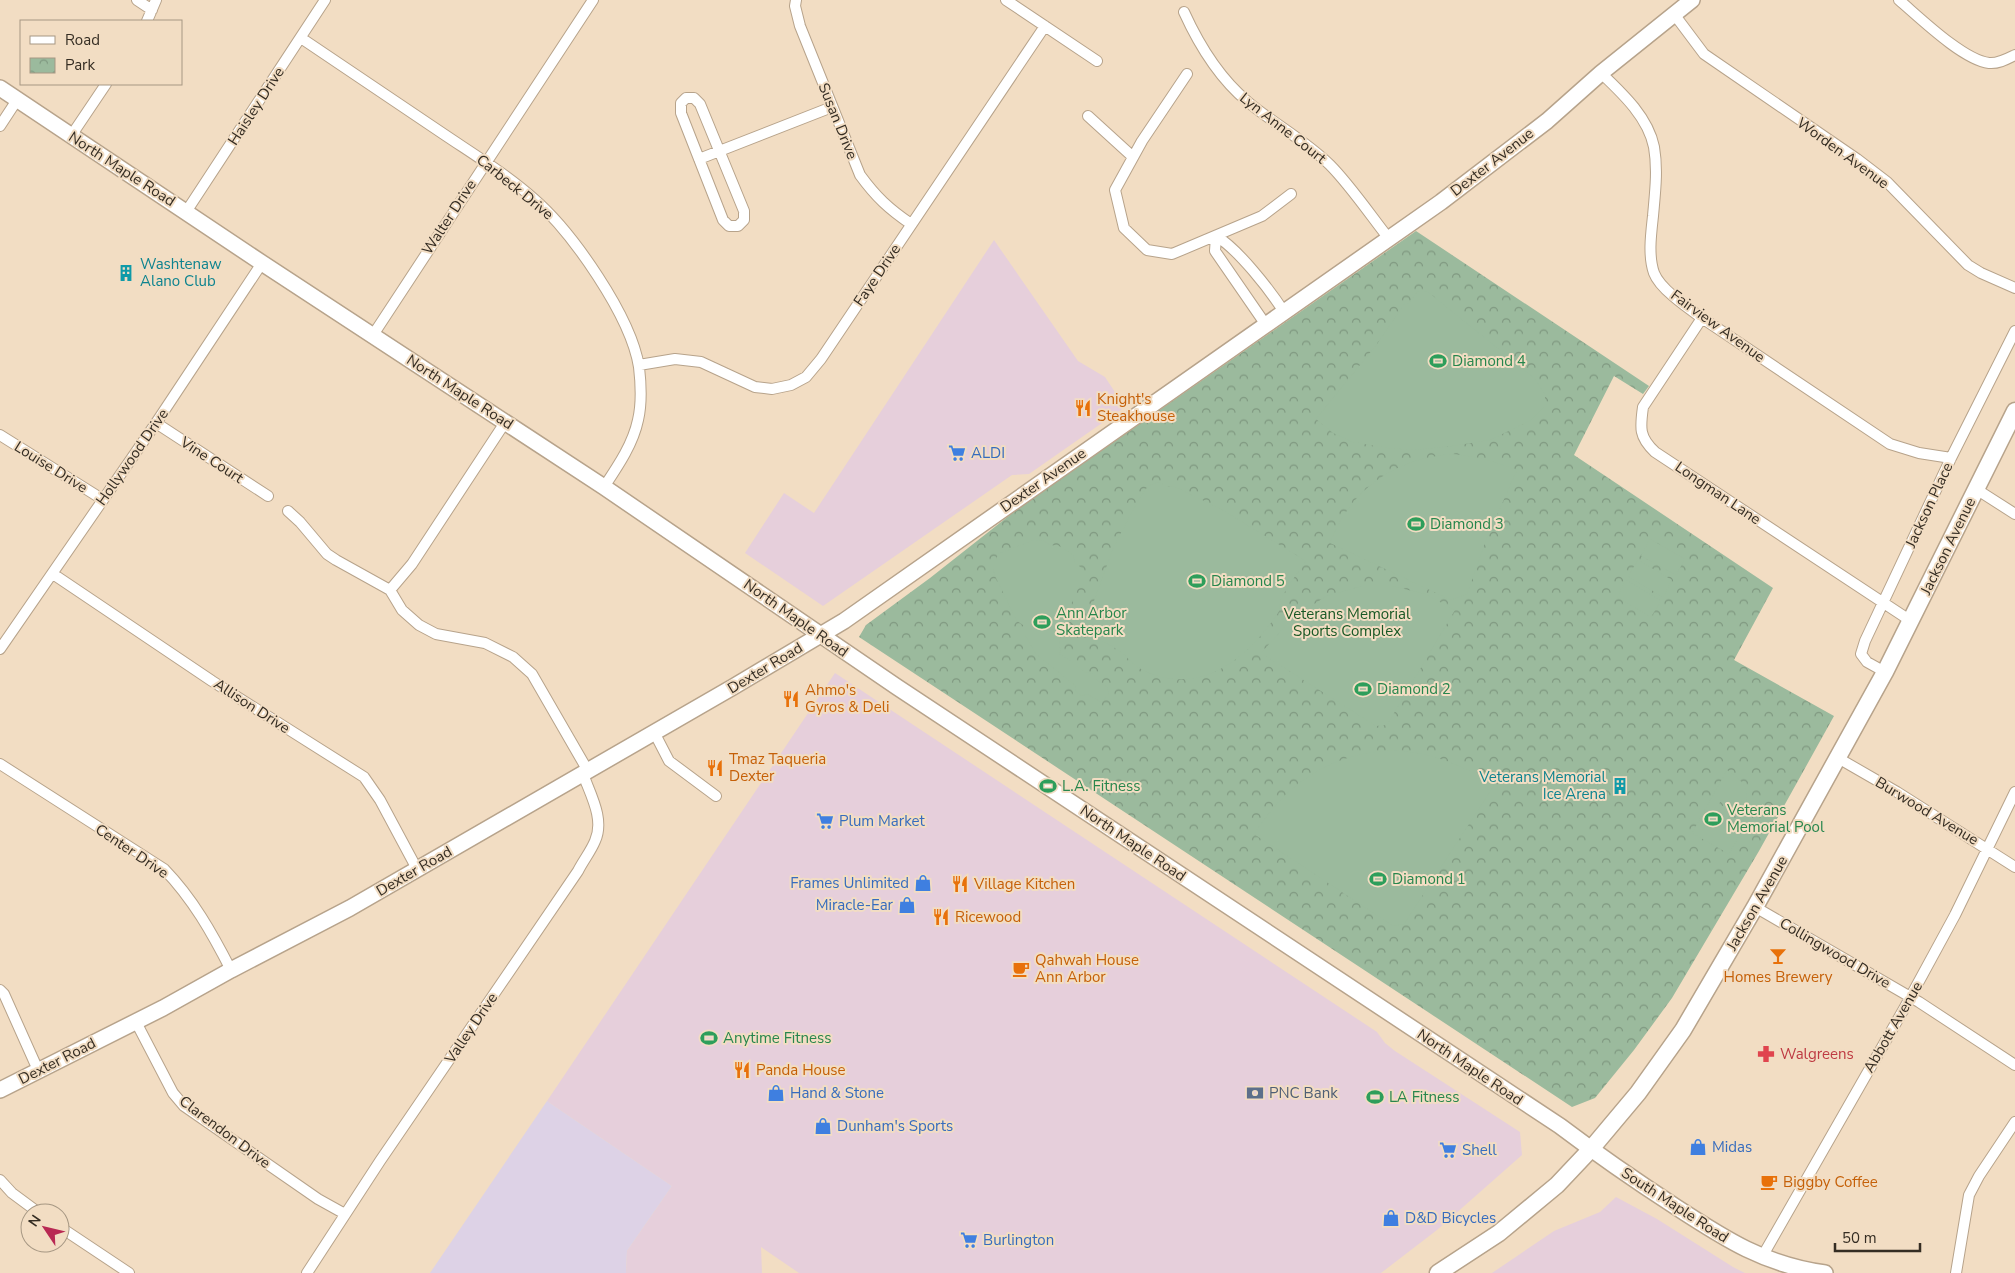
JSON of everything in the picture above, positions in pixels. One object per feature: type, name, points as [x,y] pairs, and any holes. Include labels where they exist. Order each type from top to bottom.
[{"type":"main road","name":"Dexter Avenue","points":[[820,635],[885,593],[1002,509],[1390,240],[1546,121],[1601,73],[1692,0]]},
{"type":"main road","name":"North Maple Road","points":[[0,88],[262,263],[506,421],[820,635],[1560,1126],[1591,1149]]},
{"type":"main road","name":"Jackson Avenue","points":[[1438,1273],[1499,1233],[1557,1186],[1591,1149],[1638,1092],[1683,1030],[1755,907],[1885,672],[2015,411]]},
{"type":"main road","name":"Dexter Road","points":[[0,1090],[136,1022],[344,911],[820,635]]},
{"type":"main road","name":"South Maple Road","points":[[1591,1149],[1730,1242],[1762,1258],[1824,1273]]},
{"type":"street","points":[[137,0],[154,5],[146,20]]},
{"type":"street","name":"Haisley Drive","points":[[186,212],[325,0]]},
{"type":"street","name":"Walter Drive","points":[[373,335],[485,161],[593,0]]},
{"type":"street","name":"Susan Drive","points":[[796,0],[795,6],[800,26],[860,175],[873,193],[888,208],[911,224]]},
{"type":"street","points":[[1006,0],[1097,61]]},
{"type":"street","points":[[1899,0],[1950,43],[1969,55],[1988,63],[2003,61],[2015,55]]},
{"type":"street","name":"Lyn Anne Court","points":[[1184,12],[1197,41],[1222,75],[1246,101],[1310,147],[1331,166],[1390,240]]},
{"type":"street","name":"Worden Avenue","points":[[1674,14],[1704,54],[1887,182],[1968,265],[2015,288]]},
{"type":"street","name":"Faye Drive","points":[[639,366],[675,359],[701,362],[755,387],[772,389],[791,385],[806,377],[821,359],[1045,26]]},
{"type":"street","name":"Carbeck Drive","points":[[301,38],[485,161],[534,199],[556,220],[578,248],[620,314],[639,366],[641,390],[638,420],[629,446],[618,467],[604,487]]},
{"type":"street","name":"Fairview Avenue","points":[[1601,73],[1628,100],[1642,120],[1654,146],[1656,182],[1651,230],[1651,253],[1654,275],[1671,295],[1702,318],[1890,444],[1919,453],[1951,458]]},
{"type":"street","points":[[1187,74],[1142,140],[1115,190],[1124,228],[1147,250],[1172,254],[1262,216],[1292,194]]},
{"type":"street","points":[[71,136],[105,85]]},
{"type":"street","points":[[686,98],[694,98],[700,104],[720,151],[744,211],[744,220],[738,226],[729,226],[723,220],[681,113],[681,103],[686,98]]},
{"type":"street","points":[[0,126],[17,100]]},
{"type":"street","points":[[699,159],[832,107]]},
{"type":"street","points":[[1088,116],[1133,157]]},
{"type":"street","points":[[1216,236],[1228,243],[1284,312]]},
{"type":"street","points":[[1216,236],[1215,251],[1266,325]]},
{"type":"street","name":"Hollywood Drive","points":[[0,649],[156,423],[262,263]]},
{"type":"street","name":"Longman Lane","points":[[1702,318],[1643,408],[1641,425],[1644,442],[1656,452],[1911,621]]},
{"type":"street","name":"Jackson Place","points":[[1885,672],[1866,662],[1861,654],[1865,641],[1951,458],[2015,331]]},
{"type":"street","points":[[390,590],[412,564],[506,421]]},
{"type":"street","name":"Vine Court","points":[[156,423],[268,496]]},
{"type":"street","name":"Louise Drive","points":[[0,435],[102,499]]},
{"type":"street","points":[[1976,489],[2015,514]]},
{"type":"street","points":[[288,511],[327,554],[390,590],[402,610],[419,625],[436,634],[485,643],[513,657],[532,674],[585,772]]},
{"type":"street","name":"Allison Drive","points":[[53,574],[212,681],[364,777],[380,800],[417,869]]},
{"type":"street","points":[[654,732],[668,761],[716,796]]},
{"type":"street","name":"Burwood Avenue","points":[[1838,758],[2015,866]]},
{"type":"street","name":"Center Drive","points":[[0,764],[164,869],[181,886],[209,926],[231,970]]},
{"type":"street","name":"Valley Drive","points":[[306,1273],[578,871],[596,840],[599,826],[597,813],[585,772]]},
{"type":"street","name":"Abbott Avenue","points":[[1762,1258],[1956,915],[2015,792]]},
{"type":"street","name":"Collingwood Drive","points":[[1755,907],[1910,997],[2015,1065]]},
{"type":"street","points":[[0,990],[4,994],[38,1070]]},
{"type":"street","name":"Clarendon Drive","points":[[136,1022],[173,1093],[184,1106],[318,1199],[345,1214]]},
{"type":"street","points":[[1956,1273],[1969,1195],[1978,1176],[2015,1122]]},
{"type":"street","points":[[0,1180],[12,1193],[26,1203]]},
{"type":"street","points":[[70,1234],[129,1273]]},
{"type":"shaded area","points":[[994,240],[1078,361],[1105,377],[1125,407],[1029,474],[1012,475],[823,606],[745,553],[784,493],[814,513]]},
{"type":"shaded area","points":[[835,673],[1377,1032],[1385,1043],[1395,1051],[1520,1132],[1522,1155],[1437,1230],[1381,1273],[799,1273],[761,1247],[762,1273],[626,1273],[627,1251],[672,1186],[547,1101]]},
{"type":"shaded area","points":[[547,1101],[672,1186],[627,1251],[626,1273],[430,1273]]},
{"type":"shaded area","points":[[1616,1197],[1657,1219],[1745,1273],[1492,1273],[1554,1231],[1600,1212]]},
{"type":"green space","name":"Veterans Memorial Sports Complex","points":[[1416,231],[1649,386],[1643,394],[1614,376],[1574,455],[1773,588],[1734,660],[1834,716],[1759,851],[1672,998],[1634,1050],[1595,1098],[1572,1107],[859,637],[866,625],[930,578],[1015,511]]},
{"type":"green space","name":"Diamond 4","points":[[1427,291],[1534,378],[1545,394],[1545,406],[1531,420],[1490,440],[1452,446],[1414,450],[1387,448],[1353,442],[1333,433],[1316,419],[1377,344],[1405,303],[1408,304],[1417,292]]},
{"type":"green space","name":"Diamond 3","points":[[1453,454],[1486,460],[1517,470],[1486,540],[1467,594],[1451,600],[1330,543],[1350,507],[1363,492],[1378,480],[1394,470],[1413,462]]},
{"type":"green space","name":"Diamond 5","points":[[1158,482],[1169,487],[1173,486],[1221,509],[1306,561],[1283,594],[1278,613],[1253,644],[1222,668],[1205,675],[1187,679],[1167,678],[1147,672],[1114,648],[1083,631],[1114,546],[1139,499],[1148,486]]},
{"type":"green space","points":[[1650,539],[1685,559],[1676,575],[1641,556]]},
{"type":"green space","name":"Ann Arbor Skatepark","points":[[1034,540],[1059,546],[1073,555],[1075,563],[1083,569],[1060,638],[1059,645],[1061,651],[1059,654],[1074,663],[1073,666],[1093,674],[1098,681],[1107,687],[1109,695],[1101,702],[1087,694],[1082,696],[1075,691],[1076,686],[1036,654],[1025,635],[1023,635],[1023,625],[1017,621],[995,576],[993,569],[998,554]]},
{"type":"green space","points":[[1638,560],[1672,580],[1663,597],[1628,576]]},
{"type":"green space","points":[[1626,580],[1661,601],[1651,617],[1617,597]]},
{"type":"green space","name":"Diamond 2","points":[[1362,586],[1392,586],[1425,594],[1455,610],[1387,725],[1376,726],[1261,653],[1289,622],[1326,596]]},
{"type":"green space","name":"Diamond 1","points":[[1394,750],[1422,754],[1446,761],[1495,784],[1404,924],[1393,926],[1254,834],[1267,815],[1282,799],[1313,774],[1330,764],[1350,757]]},
{"type":"green space","name":"Veterans Memorial Pool","points":[[1727,770],[1742,782],[1747,792],[1743,811],[1722,799],[1719,804],[1732,811],[1723,827],[1739,836],[1729,854],[1692,833]]},
{"type":"place","name":"Washtenaw Alano Club","points":[[126,273]]},
{"type":"place","name":"Diamond 4","points":[[1438,361]]},
{"type":"place","name":"Knight's Steakhouse","points":[[1083,408]]},
{"type":"place","name":"ALDI","points":[[957,453]]},
{"type":"place","name":"Diamond 3","points":[[1416,524]]},
{"type":"place","name":"Diamond 5","points":[[1197,581]]},
{"type":"place","name":"Ann Arbor Skatepark","points":[[1042,622]]},
{"type":"place","name":"Diamond 2","points":[[1363,689]]},
{"type":"place","name":"Ahmo's Gyros & Deli","points":[[791,699]]},
{"type":"place","name":"Tmaz Taqueria Dexter","points":[[715,768]]},
{"type":"place","name":"L.A. Fitness","points":[[1048,786]]},
{"type":"place","name":"Veterans Memorial Ice Arena","points":[[1620,786]]},
{"type":"place","name":"Veterans Memorial Pool","points":[[1713,819]]},
{"type":"place","name":"Plum Market","points":[[825,821]]},
{"type":"place","name":"Diamond 1","points":[[1378,879]]},
{"type":"place","name":"Frames Unlimited","points":[[923,883]]},
{"type":"place","name":"Village Kitchen","points":[[960,884]]},
{"type":"place","name":"Miracle-Ear","points":[[907,905]]},
{"type":"place","name":"Ricewood","points":[[941,917]]},
{"type":"place","name":"Homes Brewery","points":[[1778,956]]},
{"type":"place","name":"Qahwah House Ann Arbor","points":[[1021,969]]},
{"type":"place","name":"Anytime Fitness","points":[[709,1038]]},
{"type":"place","name":"Walgreens","points":[[1766,1054]]},
{"type":"place","name":"Panda House","points":[[742,1070]]},
{"type":"place","name":"Hand & Stone","points":[[776,1093]]},
{"type":"place","name":"PNC Bank","points":[[1255,1093]]},
{"type":"place","name":"LA Fitness","points":[[1375,1097]]},
{"type":"place","name":"Dunham's Sports","points":[[823,1126]]},
{"type":"place","name":"Midas","points":[[1698,1147]]},
{"type":"place","name":"Shell","points":[[1448,1150]]},
{"type":"place","name":"Biggby Coffee","points":[[1769,1182]]},
{"type":"place","name":"D&D Bicycles","points":[[1391,1218]]},
{"type":"place","name":"Burlington","points":[[969,1240]]}]
